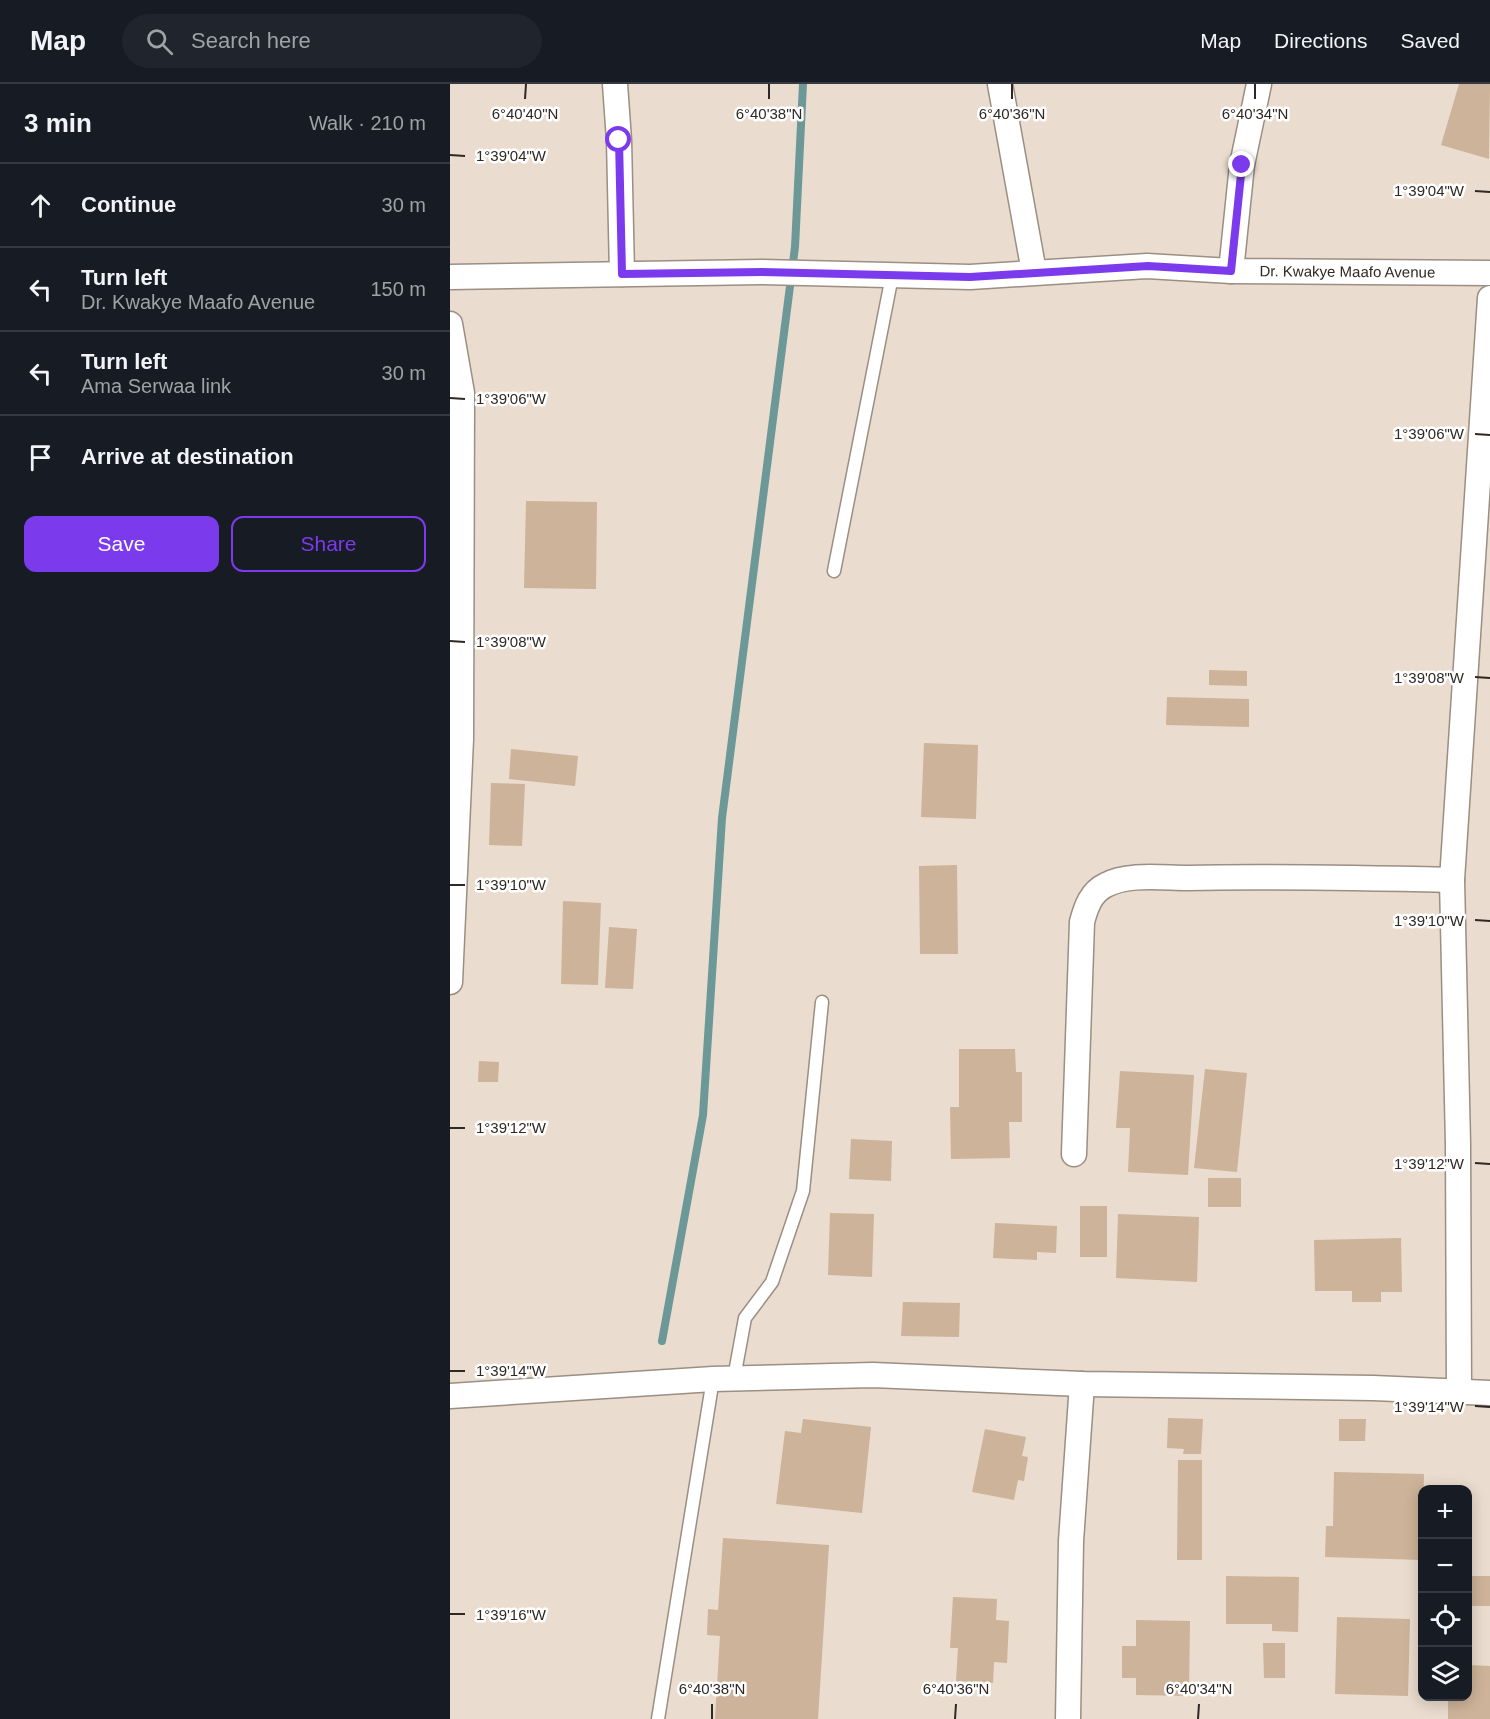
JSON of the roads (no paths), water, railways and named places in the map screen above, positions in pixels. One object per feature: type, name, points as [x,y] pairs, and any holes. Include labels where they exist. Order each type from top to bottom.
[{"type":"street","points":[[615,84],[619,140],[622,274]]},
{"type":"street","points":[[1000,84],[1034,272]]},
{"type":"street","points":[[1231,271],[1242,165],[1259,84]]},
{"type":"street","name":"Dr. Kwakye Maafo Avenue","points":[[450,277],[762,272],[970,277],[1148,266],[1231,271],[1490,273]]},
{"type":"street","points":[[1459,1391],[1458,1144],[1452,880],[1490,298]]},
{"type":"street","points":[[450,324],[462,393],[460,739],[450,982]]},
{"type":"street","points":[[1074,1155],[1082,922],[1088,903],[1106,885],[1146,879],[1270,876],[1452,880]]},
{"type":"street","points":[[450,1396],[724,1379],[873,1376],[1082,1384],[1490,1393]]},
{"type":"street","points":[[1068,1719],[1071,1541],[1082,1384]]},
{"type":"lane","points":[[834,571],[892,276]]},
{"type":"lane","points":[[658,1719],[724,1379],[745,1318],[772,1282],[803,1191],[822,1002]]},
{"type":"waterway","points":[[662,1341],[703,1115],[722,818],[795,247],[803,84]]}]
